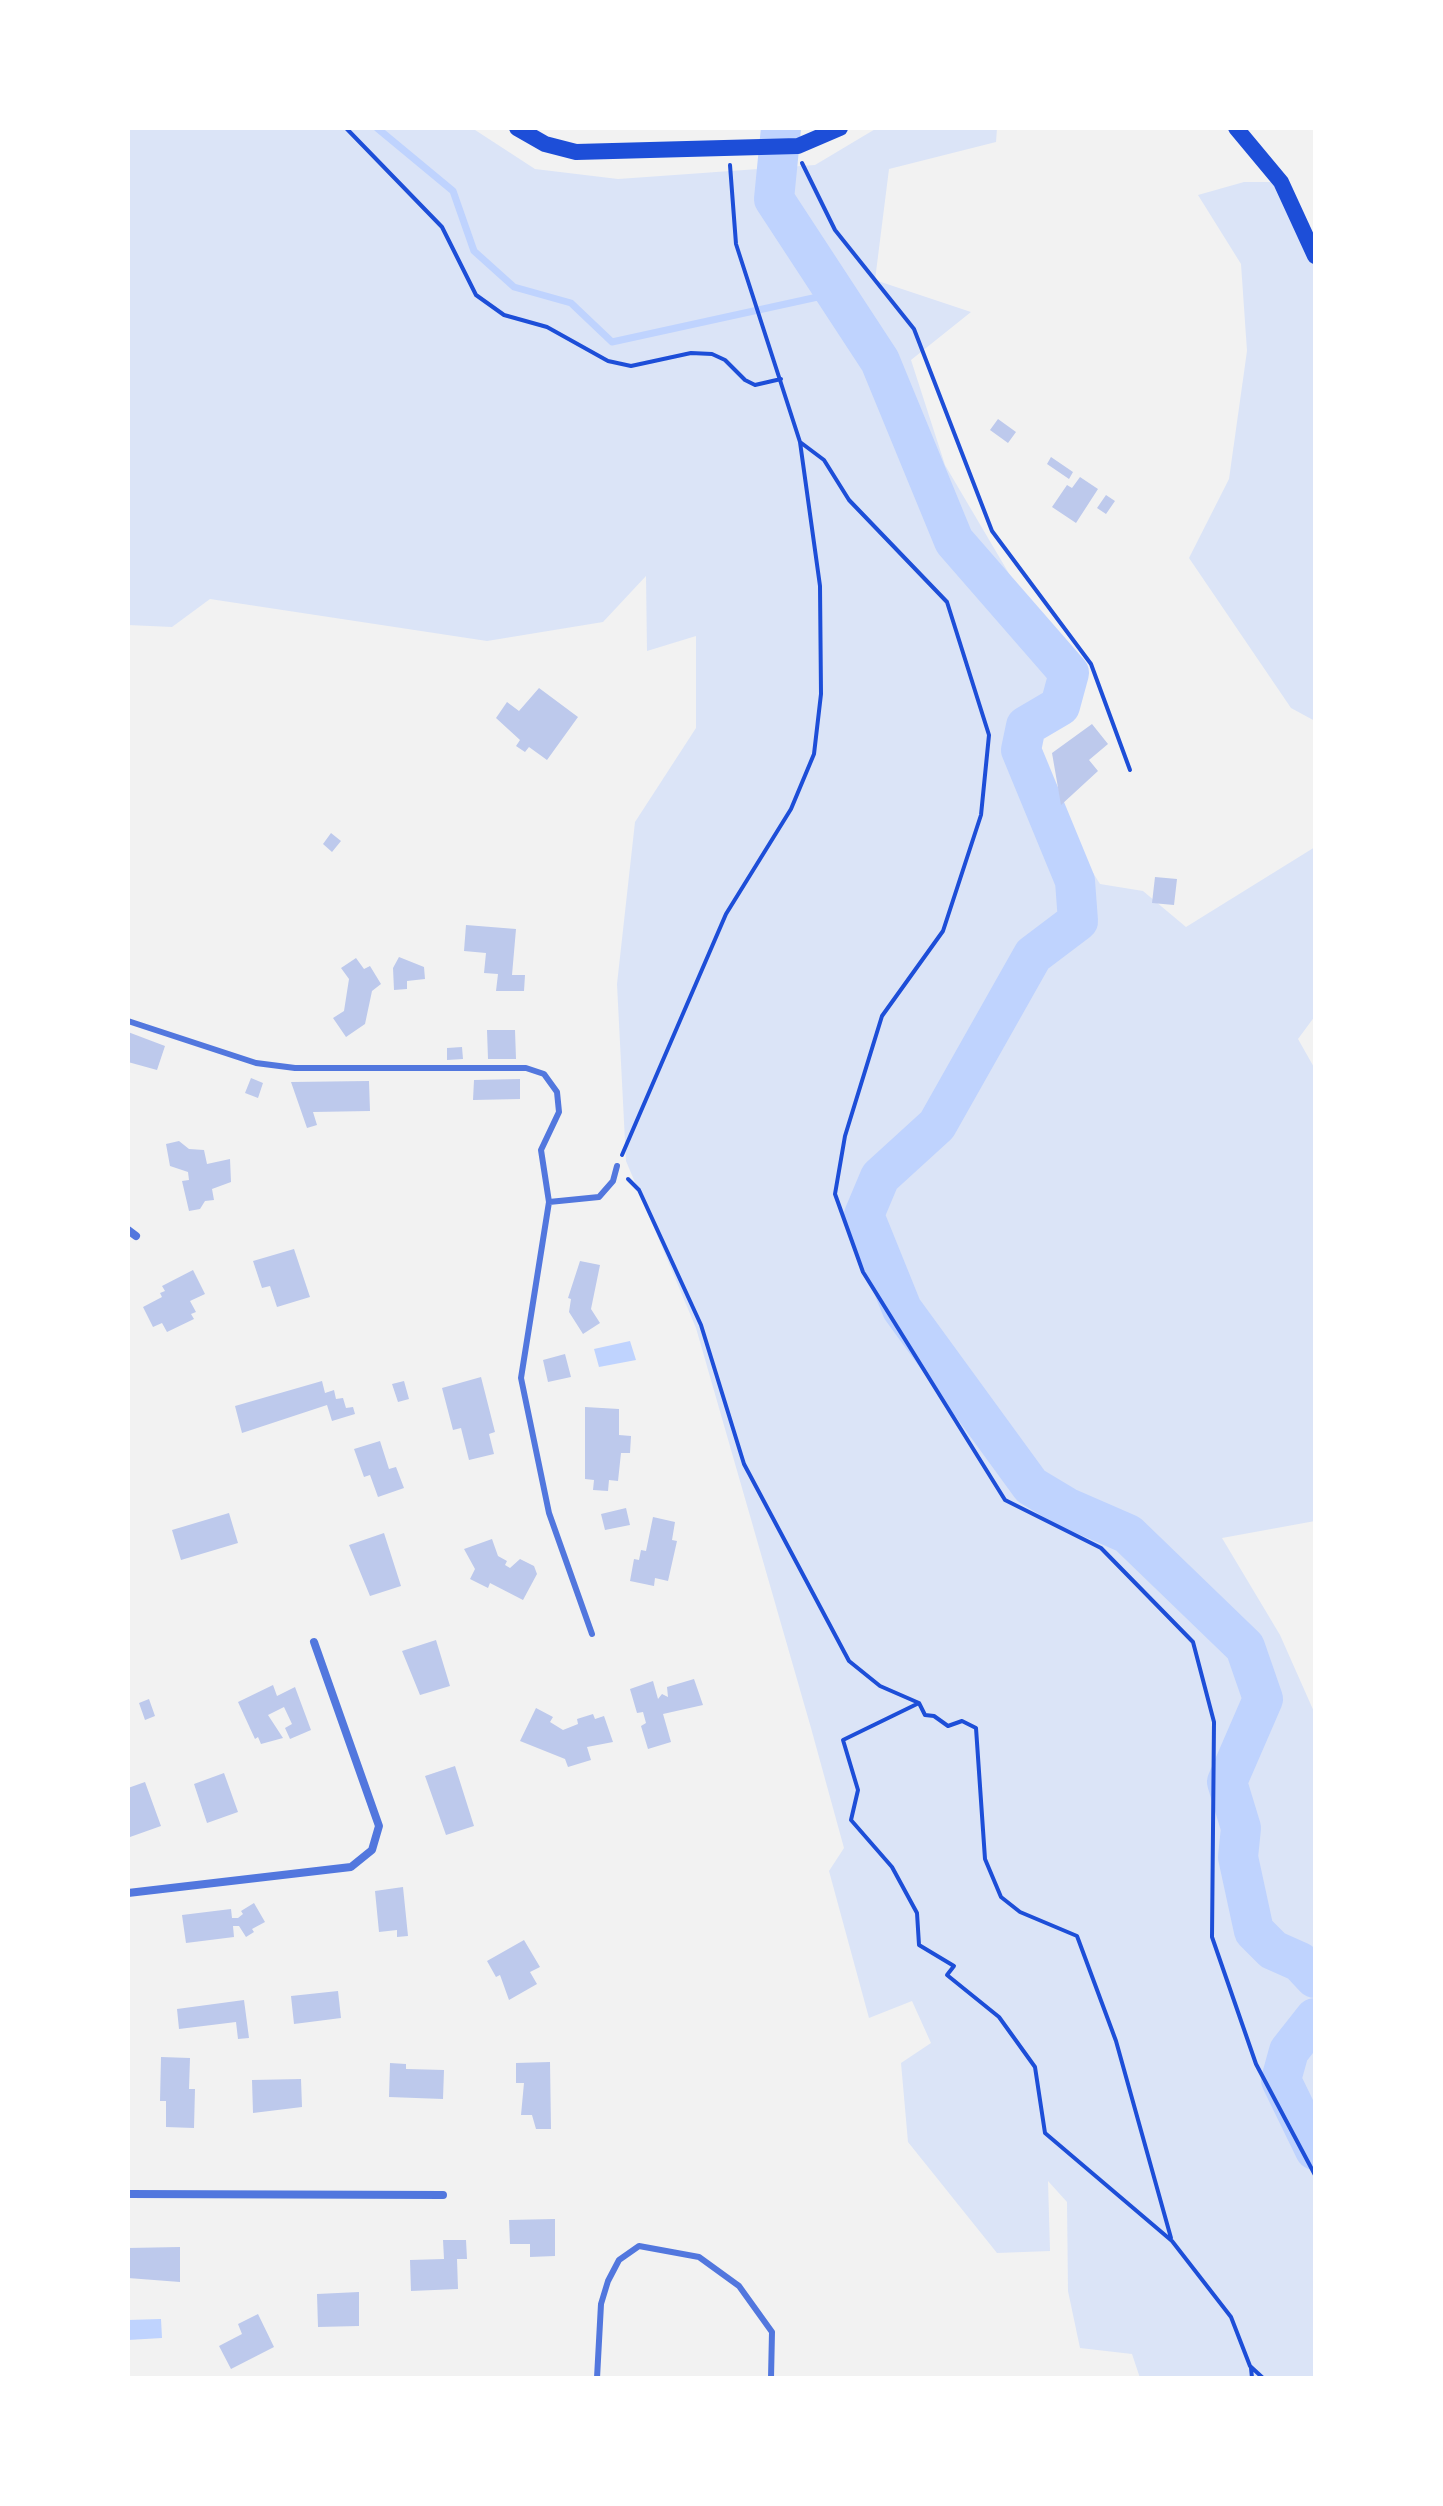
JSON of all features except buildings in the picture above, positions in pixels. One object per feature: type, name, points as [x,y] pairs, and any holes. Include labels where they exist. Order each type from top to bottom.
[{"type":"main road","points":[[517,128],[545,144],[576,152],[798,146],[840,128]]},
{"type":"main road","points":[[1236,128],[1281,182],[1315,256]]},
{"type":"street","points":[[128,1893],[351,1867],[372,1850],[379,1826],[314,1642]]},
{"type":"street","points":[[128,2194],[443,2195]]},
{"type":"lane","points":[[128,1021],[205,1049],[282,1067],[526,1068],[544,1074],[557,1092],[559,1112],[541,1150],[549,1202],[521,1378],[549,1513],[592,1634]]},
{"type":"lane","points":[[549,1202],[599,1197],[613,1181],[617,1166]]},
{"type":"lane","points":[[597,2378],[601,2304],[608,2281],[619,2260],[639,2246],[699,2257],[739,2286],[772,2332],[771,2378]]},
{"type":"path","points":[[346,128],[442,227],[476,295],[504,315],[547,327],[608,361],[631,366],[691,353],[712,354],[725,360],[745,380],[755,385],[781,379]]},
{"type":"path","points":[[798,146],[800,158],[835,230],[914,329],[992,531],[1091,664],[1130,770]]},
{"type":"path","points":[[734,149],[736,244],[765,324],[800,442],[820,586],[821,694],[814,754],[791,809],[726,914],[617,1166],[639,1190],[701,1325],[744,1464],[849,1661],[880,1686],[919,1703],[925,1715],[934,1716],[948,1726],[962,1721],[976,1728],[985,1859],[1001,1897],[1020,1912],[1077,1936],[1116,2041],[1172,2241]]},
{"type":"path","points":[[800,442],[824,460],[849,500],[947,602],[989,735],[981,815],[943,931],[882,1016],[845,1136],[835,1194],[863,1272],[1005,1500],[1101,1548],[1193,1642],[1214,1722],[1212,1937],[1256,2064],[1315,2175]]},
{"type":"path","points":[[919,1703],[843,1740],[858,1790],[851,1820],[892,1867],[917,1913],[919,1945],[954,1966],[947,1975],[999,2017],[1035,2067],[1045,2133],[1172,2241],[1231,2317],[1252,2378]]},
{"type":"path","points":[[1250,2366],[1263,2378]]},
{"type":"shaded area","points":[[128,128],[472,128],[535,169],[618,179],[815,165],[877,128],[997,128],[996,142],[889,169],[875,280],[971,312],[911,360],[945,465],[1067,672],[1035,722],[1020,756],[1100,884],[1143,891],[1186,927],[1315,847],[1315,1016],[1298,1039],[1315,1069],[1315,1521],[1222,1538],[1280,1635],[1315,1714],[1315,2378],[1140,2378],[1132,2354],[1080,2348],[1068,2291],[1067,2202],[1048,2181],[1050,2251],[997,2253],[908,2142],[901,2063],[931,2043],[912,2001],[869,2018],[829,1871],[844,1848],[811,1728],[696,1328],[626,1161],[617,984],[635,822],[696,728],[696,636],[647,651],[646,576],[603,622],[487,641],[210,599],[172,627],[128,625]]},
{"type":"shaded area","points":[[1244,182],[1281,182],[1315,258],[1315,721],[1291,708],[1189,558],[1229,479],[1247,351],[1241,264],[1198,195]]},
{"type":"water","points":[[630,1341],[636,1360],[599,1367],[594,1349]]},
{"type":"water","points":[[161,2319],[162,2338],[128,2340],[128,2320]]},
{"type":"waterway","points":[[377,128],[453,191],[474,251],[514,287],[571,303],[612,342],[836,293]]},
{"type":"waterway","points":[[781,128],[774,199],[880,361],[954,541],[1069,673],[1060,706],[1026,726],[1021,750],[1075,881],[1078,921],[1033,955],[937,1125],[880,1177],[864,1215],[902,1309],[1031,1486],[1066,1507],[1128,1534],[1245,1647],[1263,1699],[1227,1782],[1241,1828],[1238,1857],[1254,1931],[1273,1950],[1300,1962],[1315,1978]]},
{"type":"waterway","points":[[1315,2018],[1289,2051],[1281,2080],[1315,2150]]}]
